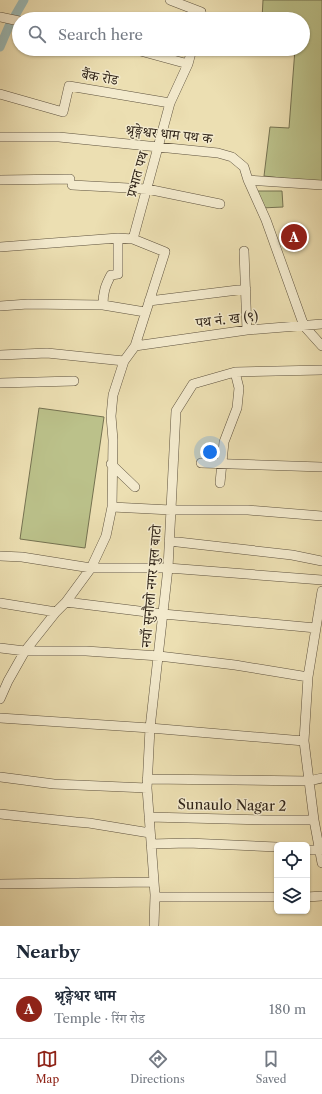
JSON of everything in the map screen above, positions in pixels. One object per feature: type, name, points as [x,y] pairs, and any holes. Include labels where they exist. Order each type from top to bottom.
[{"type":"street","points":[[170,0],[192,12]]},
{"type":"street","points":[[0,17],[12,19]]},
{"type":"street","points":[[159,56],[188,64]]},
{"type":"street","name":"प्रभात पथ","points":[[133,239],[170,103],[190,56]]},
{"type":"street","name":"बैंक रोड","points":[[0,94],[63,112],[69,86],[170,103]]},
{"type":"street","name":"श्रृङ्गेश्वर धाम पथ क","points":[[0,137],[58,137],[218,153],[232,157],[244,167],[248,180],[266,220],[304,326]]},
{"type":"street","points":[[0,180],[71,182],[147,189],[220,204]]},
{"type":"street","points":[[248,180],[322,185]]},
{"type":"street","points":[[103,305],[105,287],[111,275],[118,274],[118,238]]},
{"type":"street","points":[[0,247],[118,238],[133,239],[165,252],[158,278],[145,312],[135,346],[124,361],[112,395],[112,507],[106,536],[91,568],[66,602],[56,612],[25,652],[8,681],[0,699]]},
{"type":"street","points":[[244,251],[247,330]]},
{"type":"street","points":[[149,302],[246,289]]},
{"type":"street","points":[[0,306],[28,304],[103,305],[145,312]]},
{"type":"street","name":"पथ नं. ख (९)","points":[[135,346],[247,330],[322,324]]},
{"type":"street","points":[[304,326],[322,346]]},
{"type":"street","points":[[0,355],[47,354],[124,361]]},
{"type":"street","name":"नयाँ सुनौलो नगर मुल बाटो","points":[[154,926],[155,897],[147,783],[150,728],[168,568],[176,411],[193,384],[235,372],[322,370]]},
{"type":"street","points":[[220,483],[224,442],[237,408],[239,388],[235,372]]},
{"type":"street","points":[[0,383],[74,381]]},
{"type":"street","points":[[201,463],[322,467]]},
{"type":"street","points":[[111,464],[135,486]]},
{"type":"street","points":[[112,507],[171,510],[248,510],[322,516]]},
{"type":"street","points":[[169,541],[292,555],[322,561]]},
{"type":"street","points":[[0,556],[22,557],[91,568],[168,568],[322,580]]},
{"type":"street","points":[[322,592],[308,677],[304,741],[314,820],[322,863]]},
{"type":"street","points":[[66,602],[163,614],[316,628]]},
{"type":"street","points":[[0,603],[56,612]]},
{"type":"street","points":[[0,648],[25,652],[86,651],[159,656],[308,677]]},
{"type":"street","points":[[0,718],[150,728],[304,741]]},
{"type":"street","points":[[0,777],[54,784],[309,781],[322,778]]},
{"type":"street","points":[[0,814],[89,823],[150,833]]},
{"type":"street","name":"Sunaulo Nagar 2","points":[[149,817],[314,820]]},
{"type":"street","points":[[151,844],[188,843],[274,847]]},
{"type":"street","points":[[310,850],[320,850]]},
{"type":"street","points":[[0,884],[154,882]]},
{"type":"street","points":[[155,897],[274,896]]},
{"type":"street","points":[[310,896],[322,896]]},
{"type":"green space","points":[[263,0],[322,0],[322,183],[264,176],[270,127],[289,128],[294,56],[310,56],[310,12],[262,12]]},
{"type":"green space","points":[[253,191],[282,191],[283,207],[261,208]]},
{"type":"green space","points":[[39,408],[104,417],[85,548],[20,539]]},
{"type":"waterway","points":[[17,12],[24,0]]},
{"type":"waterway","points":[[0,47],[12,21]]},
{"type":"place","name":"श्रृङ्गेश्वर धाम","points":[[294,237]]}]
